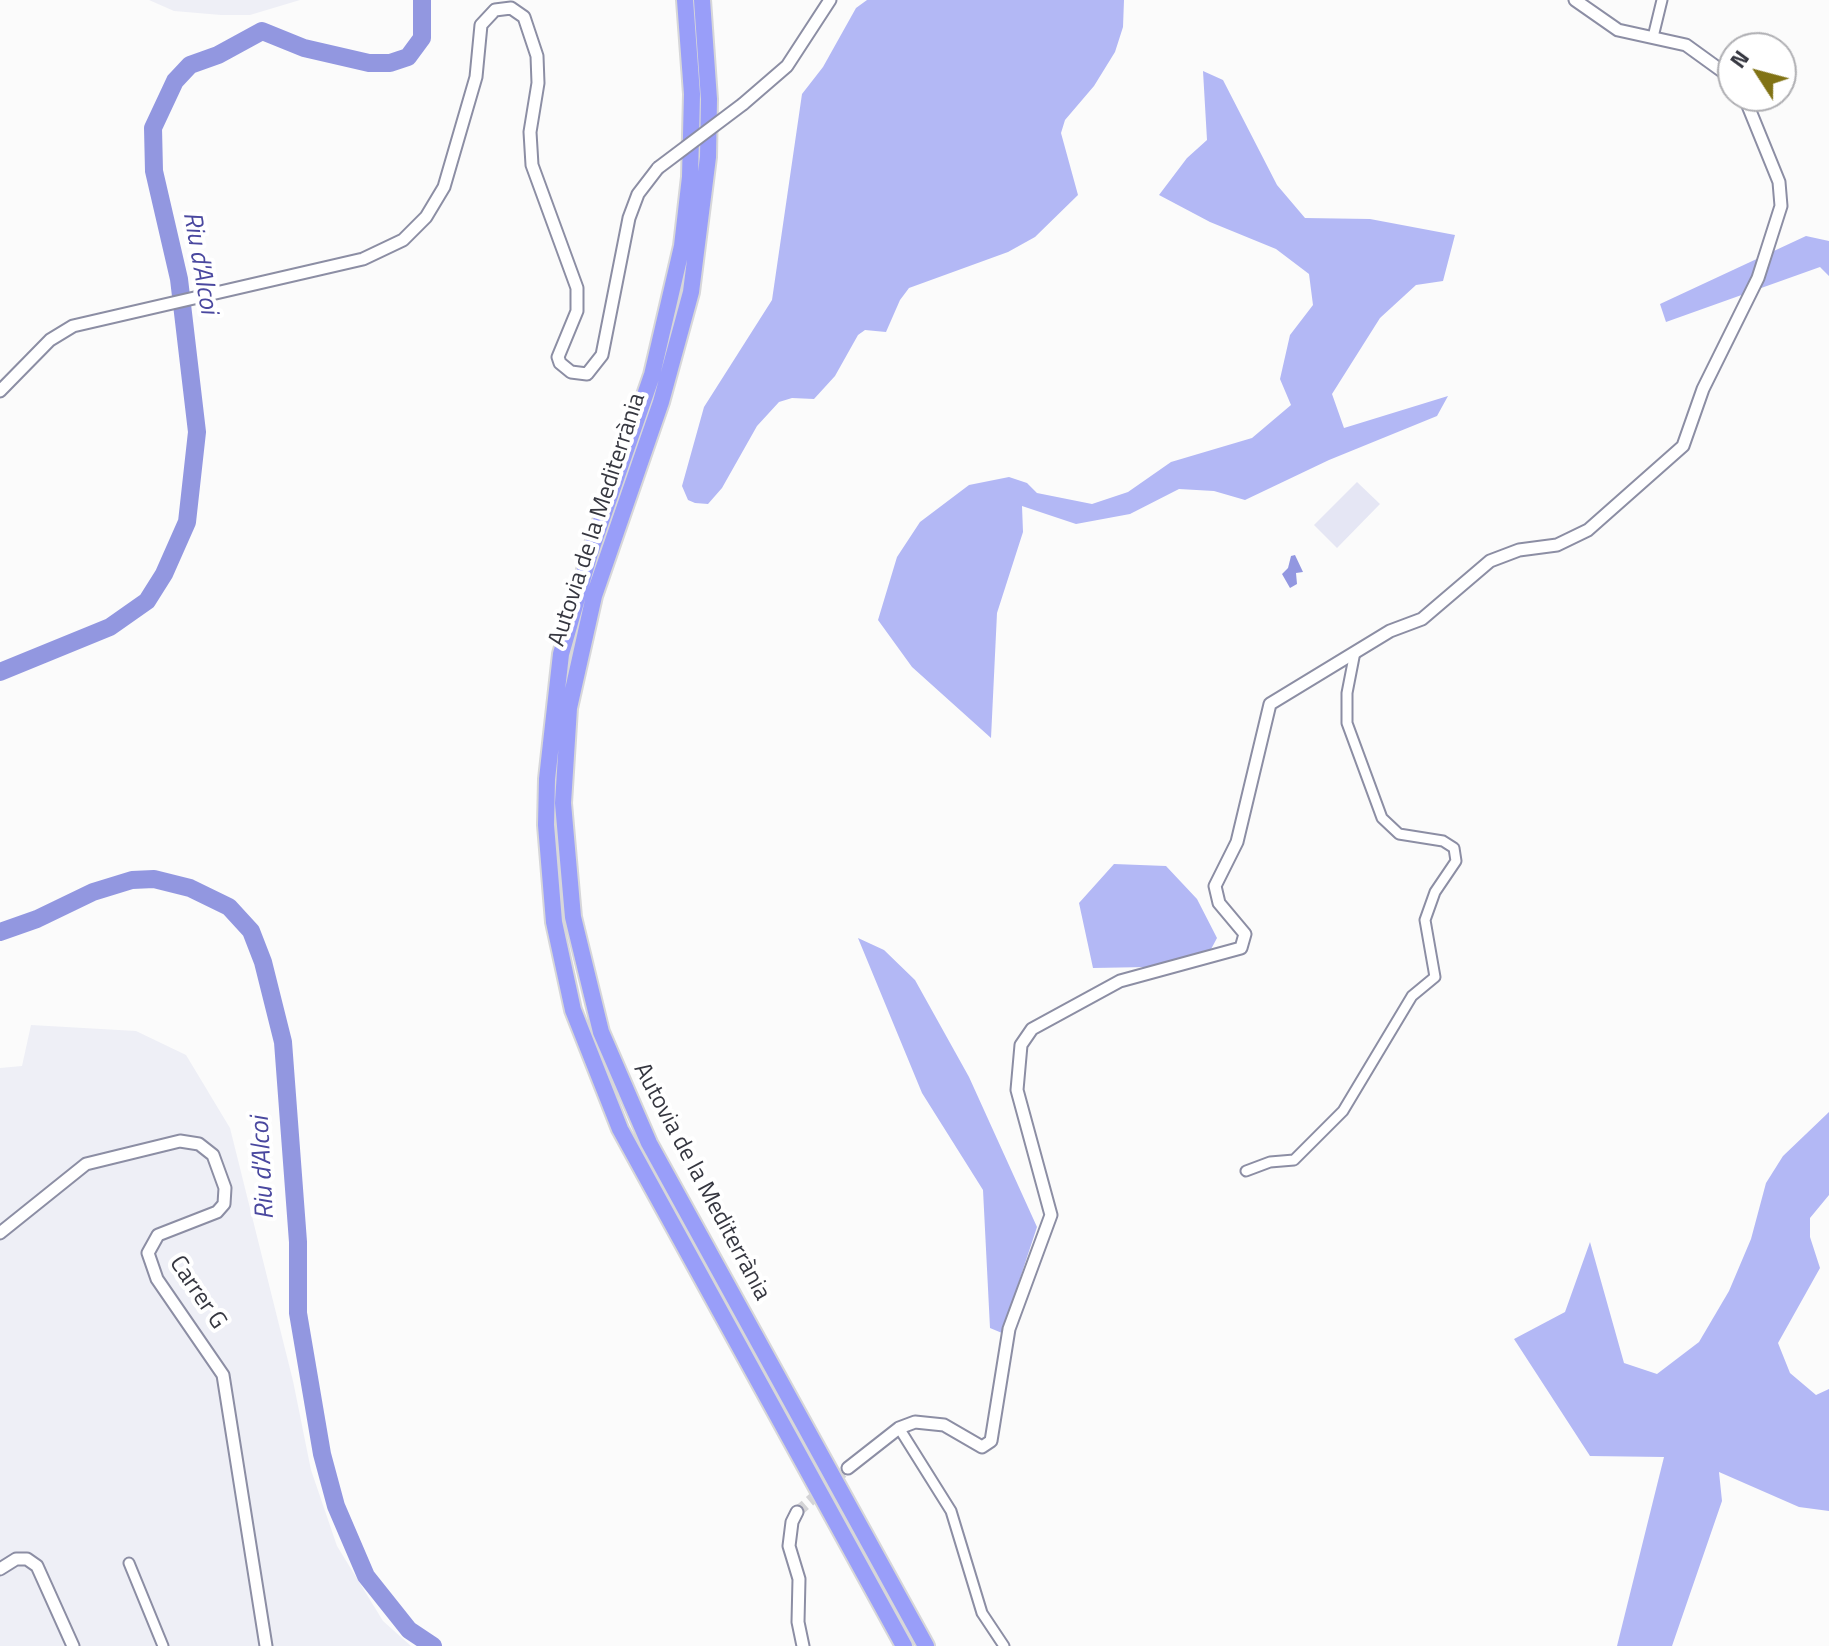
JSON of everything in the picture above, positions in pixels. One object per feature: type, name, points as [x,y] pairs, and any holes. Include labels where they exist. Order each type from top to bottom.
[{"type":"highway","name":"Autovia de la Mediterrània","points":[[685,0],[692,94],[690,177],[682,246],[652,375],[590,553],[557,678],[549,740],[546,825],[560,963],[583,1039],[605,1096],[643,1172],[904,1646]]},
{"type":"highway","name":"Autovia de la Mediterrània","points":[[702,0],[709,99],[708,157],[691,292],[661,402],[609,549],[584,634],[569,708],[564,826],[573,917],[593,1009],[623,1088],[649,1143],[926,1646]]},
{"type":"street","points":[[0,391],[50,340],[67,328],[363,259],[384,251],[411,233],[433,208],[444,187],[476,77],[481,25],[486,16],[500,8],[511,8],[524,17],[537,56],[538,83],[530,132],[532,165],[577,288],[577,311],[558,357],[571,372],[587,374],[602,355],[629,218],[638,194],[658,168],[743,104],[787,66],[830,0]]},
{"type":"street","points":[[1575,0],[1618,30],[1686,45],[1717,67]]},
{"type":"street","points":[[1653,37],[1662,0]]},
{"type":"street","points":[[848,1468],[899,1428],[929,1422],[944,1425],[982,1447],[991,1441],[1009,1329],[1051,1215],[1017,1090],[1017,1059],[1023,1040],[1032,1029],[1120,981],[1241,948],[1245,934],[1217,899],[1215,886],[1237,842],[1268,710],[1278,698],[1390,631],[1422,619],[1490,561],[1519,550],[1557,545],[1588,530],[1683,446],[1703,389],[1758,278],[1781,206],[1779,182],[1751,112]]},
{"type":"street","points":[[1246,1171],[1270,1162],[1294,1160],[1343,1111],[1412,996],[1435,977],[1425,920],[1435,892],[1456,861],[1454,848],[1443,841],[1399,834],[1382,818],[1347,723],[1347,693],[1355,652]]},
{"type":"street","name":"Carrer G","points":[[0,1233],[86,1164],[180,1141],[199,1144],[213,1155],[225,1188],[224,1204],[217,1212],[158,1235],[148,1253],[153,1273],[223,1375],[266,1646]]},
{"type":"street","points":[[899,1428],[951,1511],[982,1613],[1004,1646]]},
{"type":"street","points":[[797,1512],[792,1522],[789,1546],[799,1579],[798,1622],[803,1646]]},
{"type":"street","points":[[0,1569],[20,1558],[37,1566],[73,1646]]},
{"type":"street","points":[[129,1563],[163,1646]]},
{"type":"shaded area","points":[[149,0],[300,0],[250,15],[221,15],[174,11]]},
{"type":"shaded area","points":[[867,0],[1124,0],[1123,27],[1115,52],[1094,86],[1065,120],[1061,133],[1078,195],[1035,237],[1008,252],[909,288],[900,300],[886,332],[865,330],[858,335],[835,376],[814,399],[792,398],[779,402],[757,426],[722,488],[708,504],[695,503],[688,500],[682,486],[704,407],[772,300],[802,94],[823,67],[856,8]]},
{"type":"shaded area","points":[[1203,71],[1223,80],[1277,185],[1305,218],[1370,219],[1455,235],[1443,281],[1416,285],[1380,318],[1332,394],[1344,428],[1448,396],[1437,416],[1329,460],[1245,500],[1214,491],[1179,489],[1130,514],[1076,524],[1022,506],[1023,532],[997,613],[991,738],[912,667],[878,620],[897,557],[920,522],[969,485],[1009,477],[1027,483],[1037,493],[1092,504],[1128,492],[1171,462],[1252,438],[1291,405],[1280,379],[1290,335],[1313,305],[1309,274],[1276,249],[1210,222],[1159,195],[1187,158],[1207,140]]},
{"type":"shaded area","points":[[1806,236],[1829,241],[1829,276],[1820,267],[1666,322],[1660,304]]},
{"type":"shaded area","points":[[1357,482],[1380,504],[1337,548],[1314,525]]},
{"type":"shaded area","points":[[1295,555],[1303,572],[1296,573],[1297,584],[1290,588],[1282,574],[1288,568],[1291,556]]},
{"type":"shaded area","points":[[1114,864],[1166,866],[1197,899],[1217,938],[1202,966],[1093,968],[1079,903]]},
{"type":"shaded area","points":[[858,938],[884,950],[915,980],[969,1077],[1037,1227],[1002,1333],[990,1328],[983,1190],[922,1093]]},
{"type":"shaded area","points":[[31,1025],[136,1031],[186,1055],[230,1128],[293,1381],[311,1470],[337,1546],[383,1621],[411,1646],[0,1646],[0,1068],[22,1066]]},
{"type":"shaded area","points":[[1829,1112],[1829,1195],[1810,1218],[1810,1237],[1820,1268],[1778,1343],[1790,1373],[1816,1395],[1829,1389],[1829,1511],[1799,1507],[1719,1472],[1722,1501],[1672,1646],[1617,1646],[1664,1457],[1590,1456],[1514,1339],[1565,1312],[1590,1242],[1624,1363],[1657,1374],[1699,1342],[1729,1291],[1751,1239],[1766,1183],[1783,1156]]},
{"type":"waterway","name":"Riu d'Alcoi","points":[[0,672],[110,627],[147,601],[164,574],[187,522],[197,432],[179,279],[154,171],[153,128],[175,81],[190,65],[218,55],[262,31],[304,48],[369,63],[390,63],[408,57],[422,38],[422,0]]},
{"type":"waterway","name":"Riu d'Alcoi","points":[[0,932],[37,919],[93,892],[132,880],[154,879],[190,888],[229,907],[251,931],[263,962],[283,1042],[298,1242],[298,1313],[322,1454],[336,1506],[366,1576],[409,1630],[433,1646]]},
{"type":"tunnel","points":[[797,1512],[848,1468]]}]
